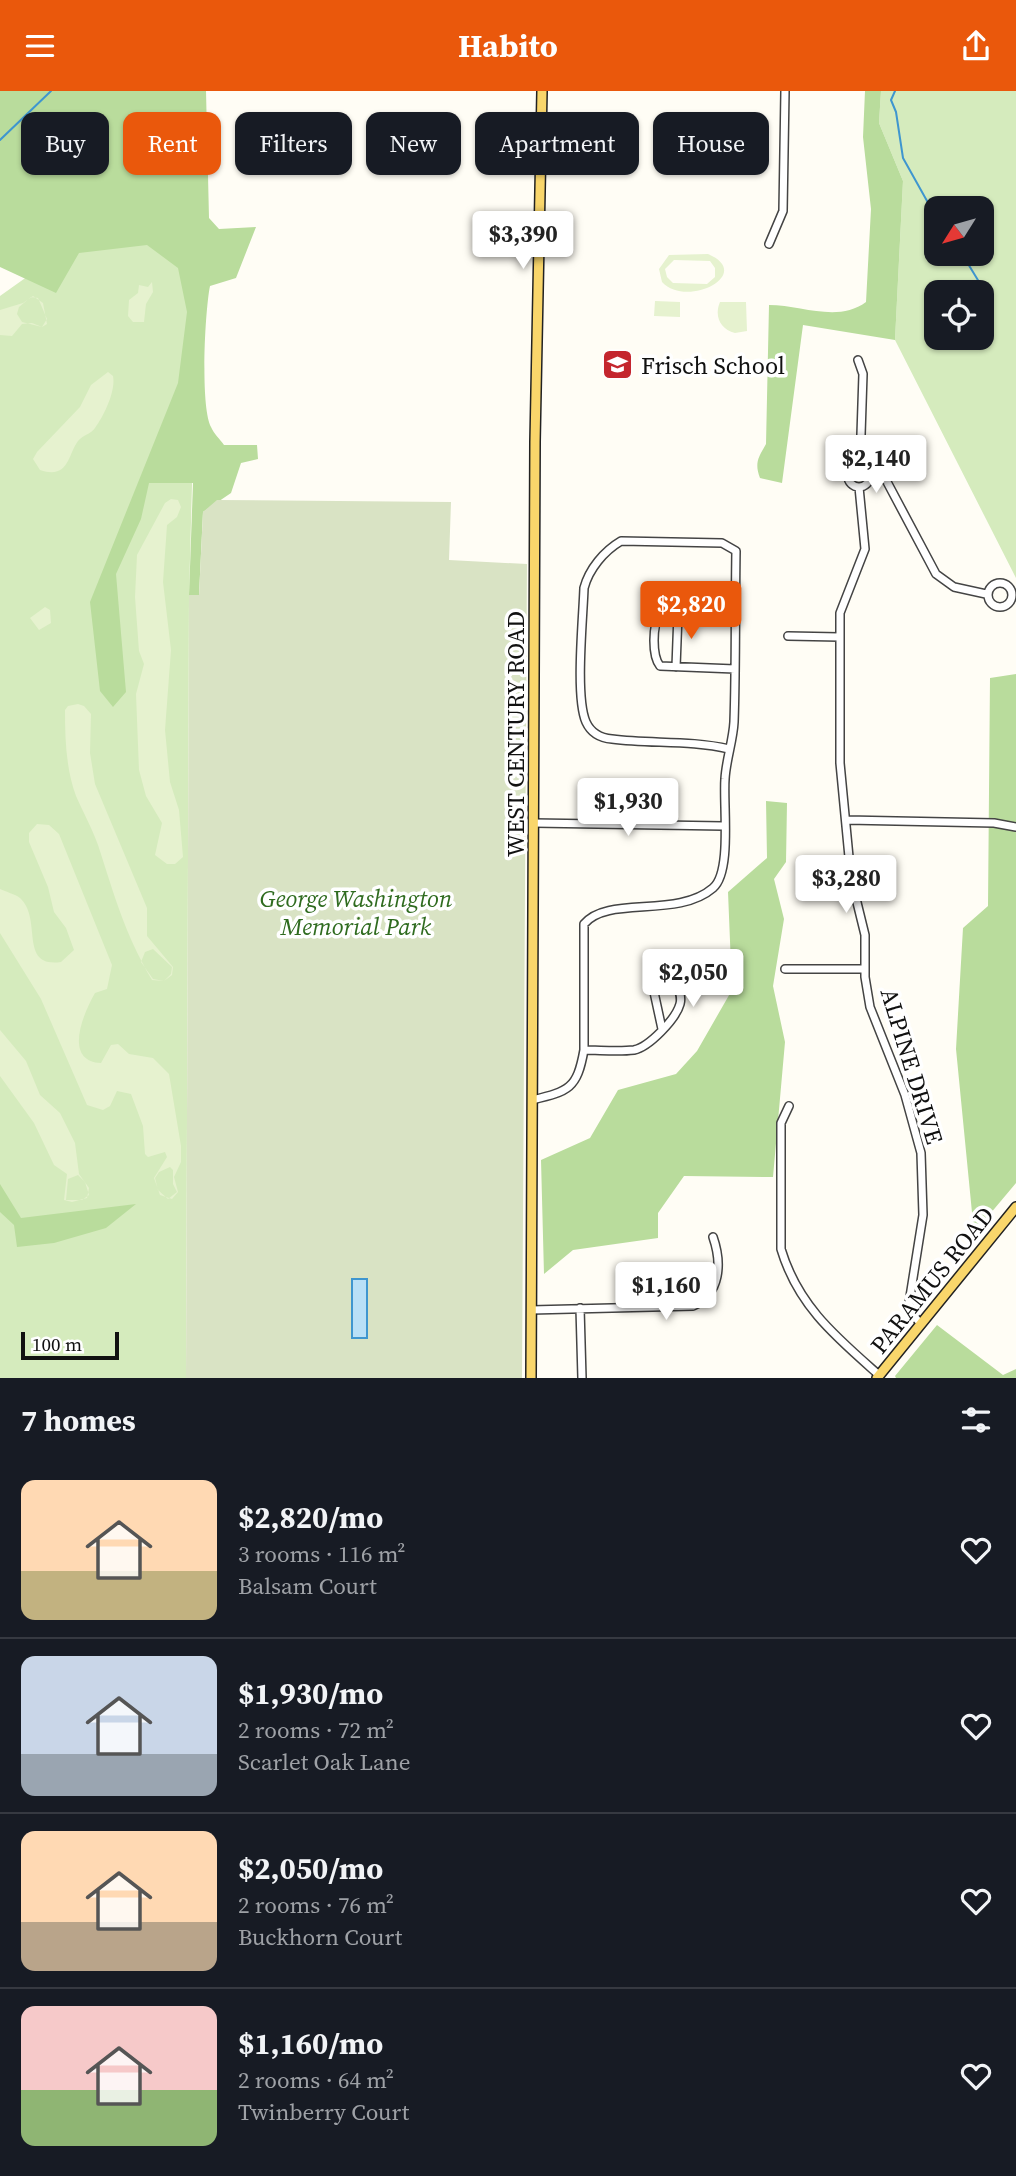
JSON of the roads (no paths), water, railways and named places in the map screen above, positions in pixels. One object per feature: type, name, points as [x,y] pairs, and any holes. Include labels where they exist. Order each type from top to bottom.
[{"type":"main road","name":"WEST CENTURY ROAD","points":[[531,1378],[535,442],[542,91]]},
{"type":"main road","name":"PARAMUS ROAD","points":[[878,1376],[1016,1207]]},
{"type":"street","points":[[769,244],[783,211],[785,91]]},
{"type":"street","points":[[858,360],[863,374],[860,465]]},
{"type":"street","points":[[860,465],[868,470],[870,476],[867,484],[859,487],[851,483],[849,474],[852,468],[860,465]]},
{"type":"street","points":[[870,476],[886,480],[936,574],[954,587],[986,594]]},
{"type":"street","name":"ALPINE DRIVE","points":[[859,487],[865,549],[842,603],[839,637],[840,764],[851,878],[865,935],[865,969],[875,1025],[905,1094],[921,1153],[923,1215],[909,1303],[922,1324]]},
{"type":"street","points":[[532,1100],[571,1087],[578,1077],[584,1050],[584,924],[600,912],[658,908],[698,897],[714,887],[722,876],[729,749],[734,725],[736,551],[728,544],[717,543],[621,541],[607,550],[589,574],[584,588],[582,705],[587,725],[603,737],[701,742],[729,749]]},
{"type":"street","points":[[676,667],[678,614]]},
{"type":"street","points":[[735,614],[660,615],[655,621],[656,661],[660,667],[735,669]]},
{"type":"street","points":[[788,636],[839,637]]},
{"type":"street","points":[[847,820],[994,823],[1016,827]]},
{"type":"street","points":[[534,823],[723,826]]},
{"type":"street","points":[[785,969],[865,969]]},
{"type":"street","points":[[584,1050],[634,1050],[644,1047],[662,1028],[679,1008],[681,1000],[676,983],[670,980],[660,982],[654,992],[662,1028]]},
{"type":"street","points":[[789,1106],[781,1123],[781,1249],[787,1268],[801,1297],[820,1322],[878,1376]]},
{"type":"street","points":[[531,1310],[685,1308],[699,1304],[711,1293],[717,1277],[717,1250],[713,1237]]},
{"type":"street","points":[[580,1308],[582,1378]]},
{"type":"water","points":[[352,1279],[367,1279],[367,1338],[352,1338]]},
{"type":"waterway","points":[[0,140],[51,91]]},
{"type":"waterway","points":[[895,91],[891,100],[896,112],[903,158],[924,196]]},
{"type":"waterway","points":[[969,266],[978,280]]},
{"type":"place","name":"Frisch School","points":[[618,365]]},
{"type":"park label","name":"George Washington Memorial Park","points":[[356,912]]}]
